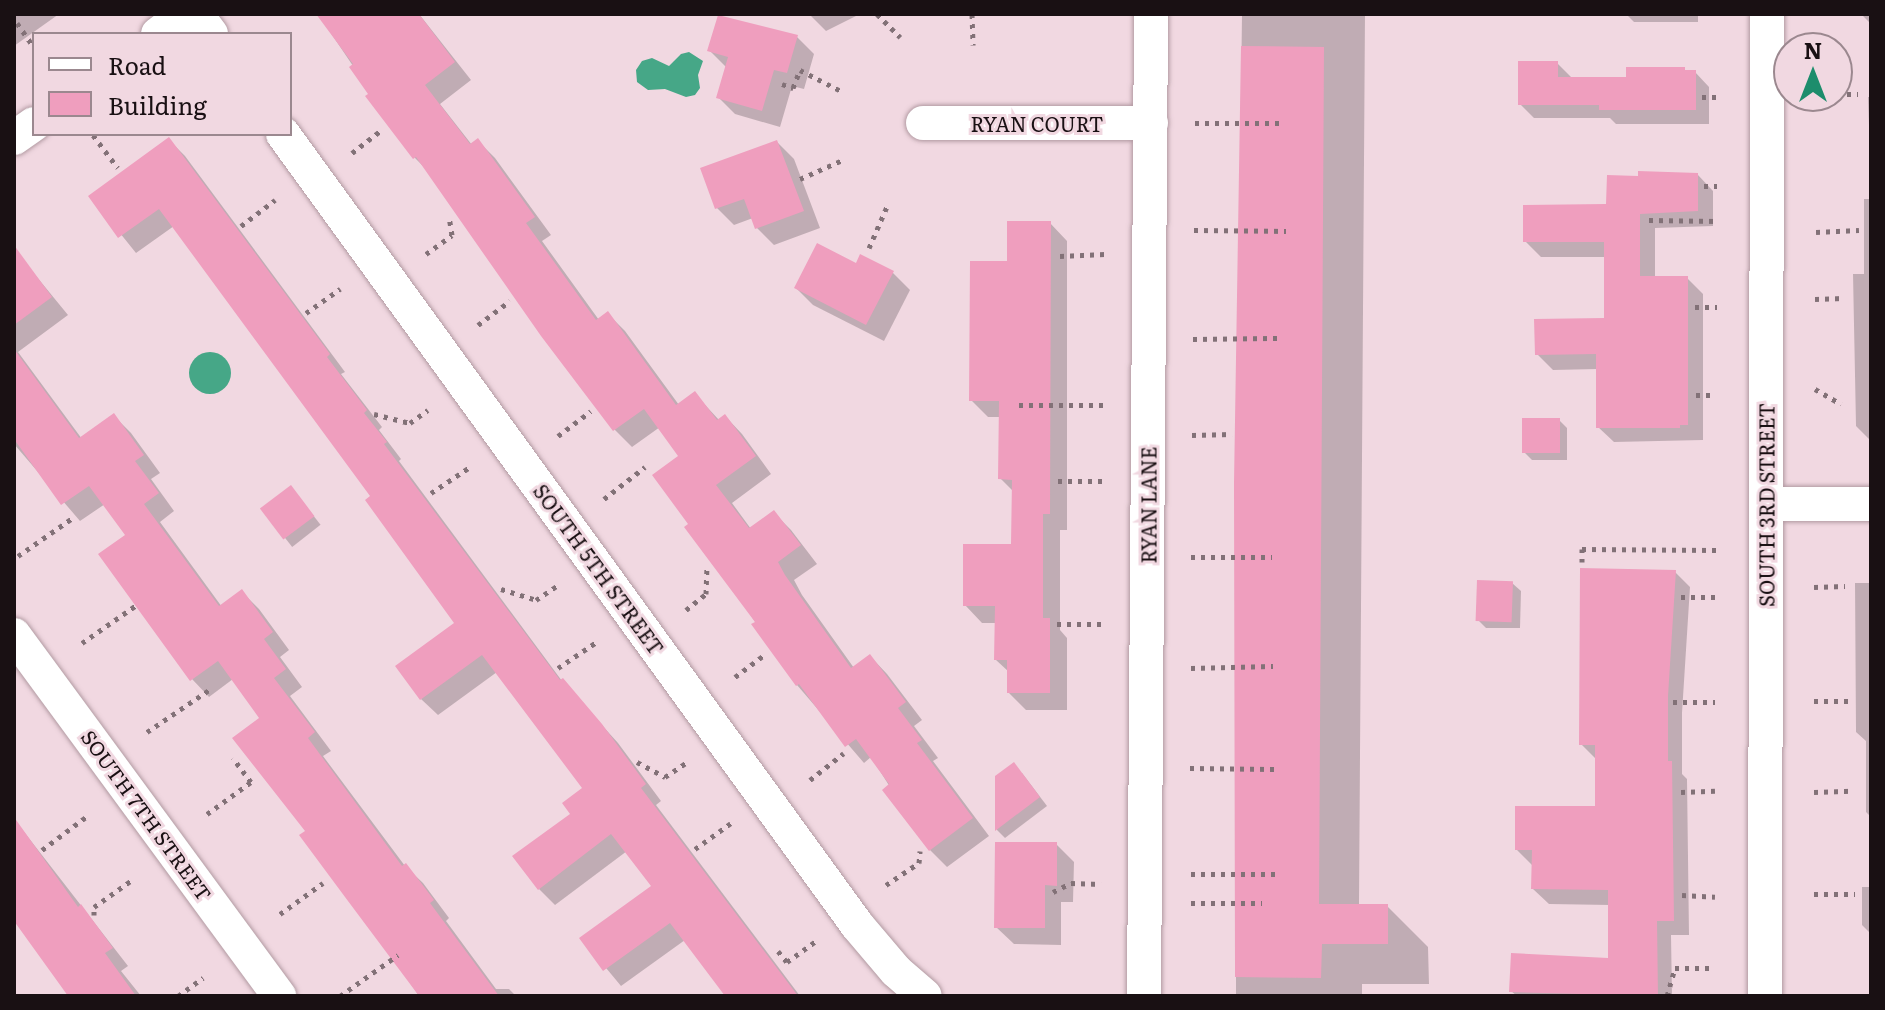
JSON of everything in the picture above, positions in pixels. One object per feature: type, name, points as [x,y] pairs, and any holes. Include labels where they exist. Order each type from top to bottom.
[{"type":"street","points":[[161,32],[185,14]]},
{"type":"street","points":[[196,14],[210,32]]},
{"type":"street","name":"RYAN LANE","points":[[1144,996],[1151,14]]},
{"type":"street","name":"SOUTH 3RD STREET","points":[[1765,996],[1767,14]]},
{"type":"street","name":"RYAN COURT","points":[[923,123],[1151,123]]},
{"type":"street","points":[[14,138],[32,125]]},
{"type":"street","name":"SOUTH 5TH STREET","points":[[284,136],[857,925],[896,971],[925,996]]},
{"type":"street","points":[[1766,504],[1871,504]]},
{"type":"street","name":"SOUTH 7TH STREET","points":[[14,635],[279,996]]},
{"type":"path","points":[[877,14],[900,37]]},
{"type":"path","points":[[972,14],[973,45]]},
{"type":"path","points":[[17,23],[32,44]]},
{"type":"path","points":[[782,84],[793,88],[800,70],[843,92]]},
{"type":"path","points":[[1853,94],[1858,94]]},
{"type":"path","points":[[1702,97],[1717,97]]},
{"type":"path","points":[[1195,123],[1280,123]]},
{"type":"path","points":[[352,153],[383,129]]},
{"type":"path","points":[[94,136],[118,168]]},
{"type":"path","points":[[800,179],[845,159]]},
{"type":"path","points":[[1704,186],[1717,186]]},
{"type":"path","points":[[241,226],[275,200]]},
{"type":"path","points":[[869,248],[888,204]]},
{"type":"path","points":[[426,254],[452,235],[449,216]]},
{"type":"path","points":[[1649,220],[1717,221]]},
{"type":"path","points":[[1194,230],[1286,231]]},
{"type":"path","points":[[1816,232],[1859,230]]},
{"type":"path","points":[[1060,256],[1105,254]]},
{"type":"path","points":[[306,313],[340,289]]},
{"type":"path","points":[[1815,299],[1844,298]]},
{"type":"path","points":[[478,325],[510,301]]},
{"type":"path","points":[[1695,307],[1717,307]]},
{"type":"path","points":[[1193,339],[1277,338]]},
{"type":"path","points":[[1815,389],[1841,404]]},
{"type":"path","points":[[1696,395],[1716,395]]},
{"type":"path","points":[[1019,405],[1105,405]]},
{"type":"path","points":[[374,414],[410,423],[428,410]]},
{"type":"path","points":[[558,436],[591,411]]},
{"type":"path","points":[[1192,435],[1232,434]]},
{"type":"path","points":[[431,493],[470,467]]},
{"type":"path","points":[[604,499],[645,467]]},
{"type":"path","points":[[1058,481],[1104,481]]},
{"type":"path","points":[[18,556],[74,517]]},
{"type":"path","points":[[1582,562],[1582,549],[1716,550]]},
{"type":"path","points":[[1191,557],[1272,557]]},
{"type":"path","points":[[686,610],[706,594],[707,567]]},
{"type":"path","points":[[501,589],[536,600],[557,586]]},
{"type":"path","points":[[1814,587],[1845,586]]},
{"type":"path","points":[[1681,597],[1715,597]]},
{"type":"path","points":[[82,643],[138,604]]},
{"type":"path","points":[[1057,624],[1103,624]]},
{"type":"path","points":[[558,668],[598,641]]},
{"type":"path","points":[[735,677],[766,654]]},
{"type":"path","points":[[1191,668],[1273,666]]},
{"type":"path","points":[[147,732],[212,688]]},
{"type":"path","points":[[1814,701],[1848,701]]},
{"type":"path","points":[[1673,702],[1715,702]]},
{"type":"path","points":[[810,780],[844,753]]},
{"type":"path","points":[[207,814],[251,782],[233,758]]},
{"type":"path","points":[[637,762],[665,777],[687,762]]},
{"type":"path","points":[[1190,768],[1278,769]]},
{"type":"path","points":[[1681,792],[1715,791]]},
{"type":"path","points":[[1814,792],[1852,791]]},
{"type":"path","points":[[42,850],[86,817]]},
{"type":"path","points":[[695,849],[731,823]]},
{"type":"path","points":[[886,885],[919,863],[920,851]]},
{"type":"path","points":[[1191,874],[1277,874]]},
{"type":"path","points":[[94,915],[94,907],[132,880]]},
{"type":"path","points":[[280,914],[323,883]]},
{"type":"path","points":[[1053,892],[1071,883],[1101,884]]},
{"type":"path","points":[[1814,894],[1855,894]]},
{"type":"path","points":[[1682,895],[1715,897]]},
{"type":"path","points":[[1191,903],[1262,903]]},
{"type":"path","points":[[778,951],[787,962],[817,940]]},
{"type":"path","points":[[340,996],[398,955]]},
{"type":"path","points":[[1667,996],[1675,968],[1714,968]]},
{"type":"path","points":[[178,996],[203,978]]},
{"type":"shaded area","points":[[689,52],[703,61],[698,75],[700,88],[695,95],[686,97],[665,89],[648,90],[637,82],[636,70],[642,61],[652,58],[669,66],[681,54]]},
{"type":"shaded area","points":[[210,352],[225,358],[231,373],[225,388],[210,394],[195,388],[189,373],[195,358]]},
{"type":"building","points":[[316,14],[419,14],[455,62],[425,85],[470,144],[478,138],[535,217],[526,223],[596,320],[608,311],[676,405],[695,391],[717,420],[725,414],[756,456],[716,485],[749,528],[774,510],[801,545],[778,562],[785,575],[851,668],[870,654],[906,702],[898,708],[922,740],[917,743],[973,818],[929,851],[882,790],[889,784],[856,739],[845,747],[799,684],[796,686],[751,624],[755,622],[684,527],[688,524],[652,475],[678,456],[644,409],[613,431],[541,336],[416,157],[413,159],[365,96],[368,94],[349,67],[353,64]]},
{"type":"building","points":[[718,15],[798,35],[787,73],[774,70],[762,111],[716,98],[728,57],[707,51]]},
{"type":"building","points":[[1241,46],[1324,47],[1319,904],[1388,904],[1388,944],[1322,944],[1321,978],[1235,977],[1234,483]]},
{"type":"building","points":[[1518,61],[1558,61],[1558,77],[1626,77],[1626,67],[1685,67],[1685,70],[1696,70],[1696,110],[1599,110],[1599,105],[1518,105]]},
{"type":"building","points":[[169,137],[330,354],[327,357],[367,410],[364,413],[387,442],[384,444],[560,680],[563,678],[602,724],[646,784],[641,788],[798,996],[725,996],[670,923],[603,971],[579,938],[651,886],[611,834],[538,890],[512,856],[570,814],[562,803],[582,788],[482,655],[420,700],[395,666],[454,623],[365,500],[370,496],[159,209],[118,238],[88,196]]},
{"type":"building","points":[[777,140],[804,211],[755,229],[744,199],[715,209],[700,168]]},
{"type":"building","points":[[1638,171],[1698,173],[1698,211],[1640,214],[1640,276],[1688,276],[1688,425],[1680,425],[1680,428],[1596,428],[1596,354],[1535,355],[1534,319],[1604,318],[1604,242],[1523,242],[1523,205],[1606,204],[1607,175],[1638,176]]},
{"type":"building","points":[[1007,221],[1051,221],[1050,514],[1043,514],[1043,618],[1050,618],[1050,693],[1007,693],[1007,660],[994,660],[995,606],[963,606],[963,544],[1011,544],[1012,480],[998,479],[999,401],[969,401],[970,261],[1007,261]]},
{"type":"building","points":[[817,243],[856,263],[860,254],[894,271],[866,325],[794,288]]},
{"type":"building","points":[[14,245],[52,297],[14,325]]},
{"type":"building","points":[[14,349],[79,438],[114,413],[144,455],[135,461],[159,493],[144,504],[219,606],[242,589],[273,632],[264,639],[286,669],[274,678],[315,732],[308,738],[402,866],[406,863],[434,900],[430,903],[499,996],[419,996],[299,835],[305,831],[232,738],[259,718],[218,661],[190,681],[98,554],[125,535],[89,486],[61,505],[14,439]]},
{"type":"building","points":[[1522,418],[1560,418],[1560,453],[1522,453]]},
{"type":"building","points":[[291,485],[314,516],[283,540],[260,508]]},
{"type":"building","points":[[1580,568],[1676,570],[1668,696],[1674,921],[1657,921],[1658,996],[1509,992],[1511,953],[1608,958],[1608,890],[1531,889],[1532,850],[1515,850],[1515,806],[1595,806],[1595,745],[1579,745]]},
{"type":"building","points":[[1477,580],[1513,581],[1512,622],[1476,621]]},
{"type":"building","points":[[1014,762],[1040,797],[995,831],[995,776]]},
{"type":"building","points":[[14,817],[78,907],[81,904],[113,948],[105,953],[136,996],[68,996],[14,921]]},
{"type":"building","points":[[995,842],[1057,842],[1057,886],[1045,885],[1045,928],[994,928]]}]
